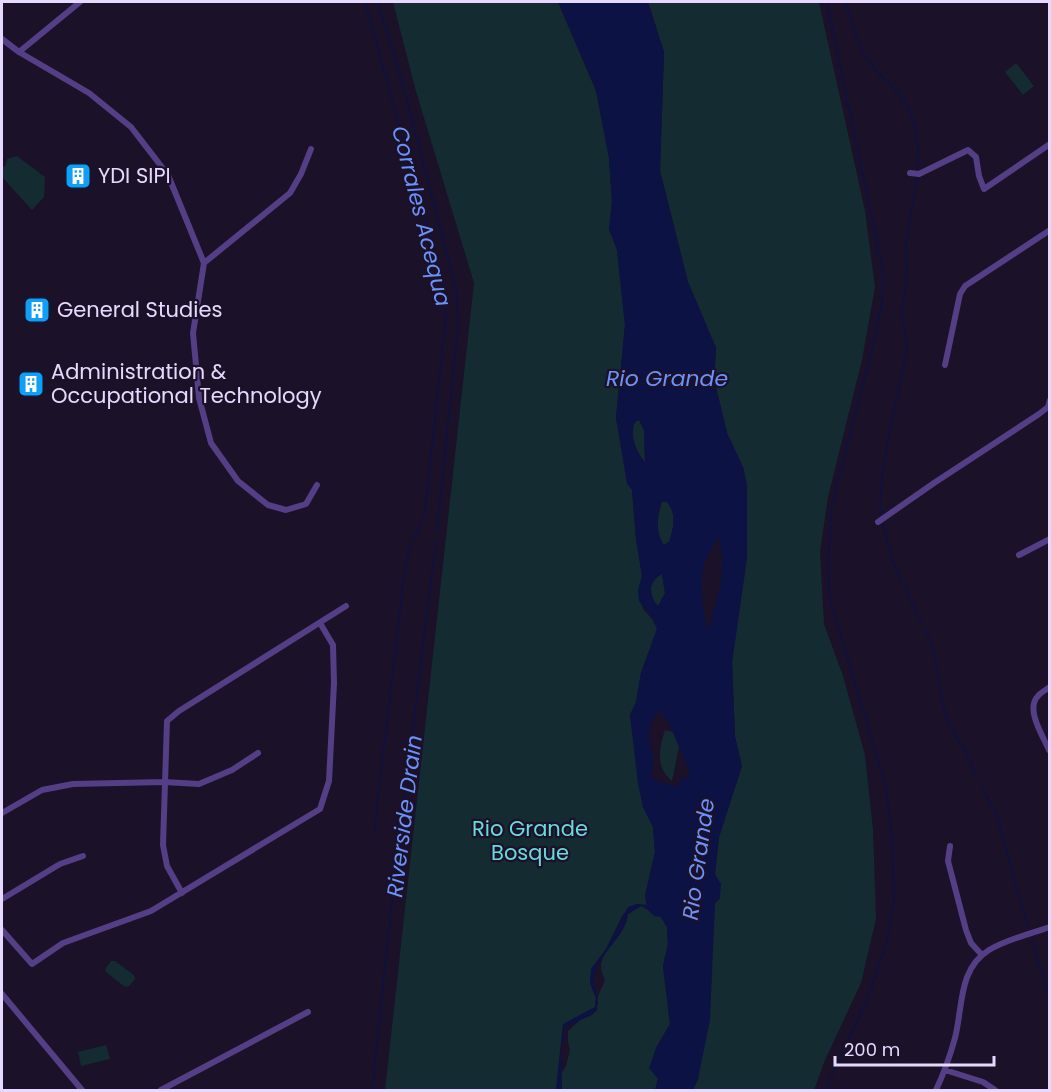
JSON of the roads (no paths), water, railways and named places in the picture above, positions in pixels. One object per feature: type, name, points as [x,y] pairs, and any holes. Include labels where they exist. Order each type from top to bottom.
[{"type":"street","points":[[20,52],[80,2]]},
{"type":"street","points":[[2,39],[89,93],[131,127],[168,175],[204,263],[193,333],[198,398],[211,443],[238,481],[268,505],[286,510],[306,504],[317,485]]},
{"type":"street","points":[[910,173],[919,174],[968,150],[976,157],[984,189],[1050,144]]},
{"type":"street","points":[[204,263],[290,193],[311,149]]},
{"type":"street","points":[[945,365],[960,294],[965,286],[1050,230]]},
{"type":"street","points":[[879,522],[1040,414],[1048,407],[1050,400]]},
{"type":"street","points":[[1019,555],[1050,539]]},
{"type":"street","points":[[183,893],[167,866],[163,845],[167,721],[178,711],[346,606]]},
{"type":"street","points":[[2,930],[33,964],[63,943],[151,911],[320,809],[329,781],[334,683],[333,645],[320,623]]},
{"type":"street","points":[[1049,750],[1035,717],[1033,705],[1037,696],[1050,687]]},
{"type":"street","points":[[2,813],[42,790],[73,784],[164,782],[199,784],[232,770],[258,753]]},
{"type":"street","points":[[950,846],[948,861],[966,930],[971,943],[982,955]]},
{"type":"street","points":[[2,898],[60,864],[83,856]]},
{"type":"street","points":[[936,1090],[955,1039],[966,978],[971,969],[982,955],[993,948],[1050,927]]},
{"type":"street","points":[[2,994],[82,1090]]},
{"type":"street","points":[[161,1090],[308,1012]]},
{"type":"street","points":[[945,1070],[983,1082],[995,1090]]},
{"type":"water","name":"Rio Grande","points":[[558,2],[648,2],[664,52],[660,171],[688,282],[716,348],[714,379],[727,433],[743,467],[747,486],[747,557],[732,662],[735,737],[742,766],[719,837],[715,874],[721,884],[720,898],[715,903],[710,1020],[698,1079],[693,1090],[655,1090],[658,1079],[649,1068],[656,1048],[670,1024],[663,966],[668,944],[667,927],[661,917],[654,916],[641,906],[628,914],[622,930],[597,967],[594,975],[598,1002],[595,1011],[563,1030],[565,1039],[561,1046],[562,1090],[556,1090],[563,1024],[595,1007],[596,998],[590,983],[591,969],[606,949],[628,907],[637,904],[647,905],[645,896],[655,852],[653,827],[643,807],[638,784],[630,715],[636,702],[641,673],[657,629],[639,601],[638,591],[642,576],[632,490],[627,484],[616,418],[625,325],[617,250],[609,229],[612,202],[609,158],[596,90]],"holes":[[[639,420],[644,430],[645,462],[634,443],[635,422]],[[661,502],[667,502],[672,511],[673,526],[669,542],[664,545],[658,529]],[[718,536],[722,573],[709,631],[703,606],[702,576],[705,561]],[[662,574],[665,593],[658,606],[651,593],[654,581]],[[658,710],[668,721],[689,770],[689,776],[682,779],[676,787],[654,780],[651,774],[653,760],[650,726]]]},
{"type":"waterway","name":"Corrales Acequa","points":[[365,2],[440,273],[446,317],[425,512],[413,540]]},
{"type":"waterway","name":"Riverside Drain","points":[[378,2],[406,96],[457,294],[458,326],[437,531]]},
{"type":"waterway","points":[[825,1090],[870,993],[887,941],[894,898],[892,837],[886,787],[830,599],[828,565],[832,504],[876,334],[883,298],[883,272],[827,2]]},
{"type":"waterway","points":[[845,2],[855,33],[872,66],[900,95],[910,112],[917,141],[918,170]]},
{"type":"waterway","points":[[881,515],[880,497],[885,454],[907,348],[902,312],[907,271],[907,237],[917,178]]},
{"type":"waterway","points":[[883,523],[893,563],[921,622]]},
{"type":"waterway","name":"Riverside Drain","points":[[372,1090],[394,879],[436,541]]},
{"type":"waterway","name":"Corrales Acequa","points":[[374,833],[405,568],[411,544]]},
{"type":"waterway","points":[[925,630],[933,648],[945,714],[950,727],[966,752],[977,779]]},
{"type":"waterway","points":[[982,787],[996,813],[1028,928]]},
{"type":"waterway","points":[[1032,939],[1050,1001]]},
{"type":"place","name":"YDI SIPI","points":[[78,176]]},
{"type":"place","name":"General Studies","points":[[37,310]]},
{"type":"place","name":"Administration & Occupational Technology","points":[[31,384]]},
{"type":"park label","name":"Rio Grande Bosque","points":[[530,841]]}]
